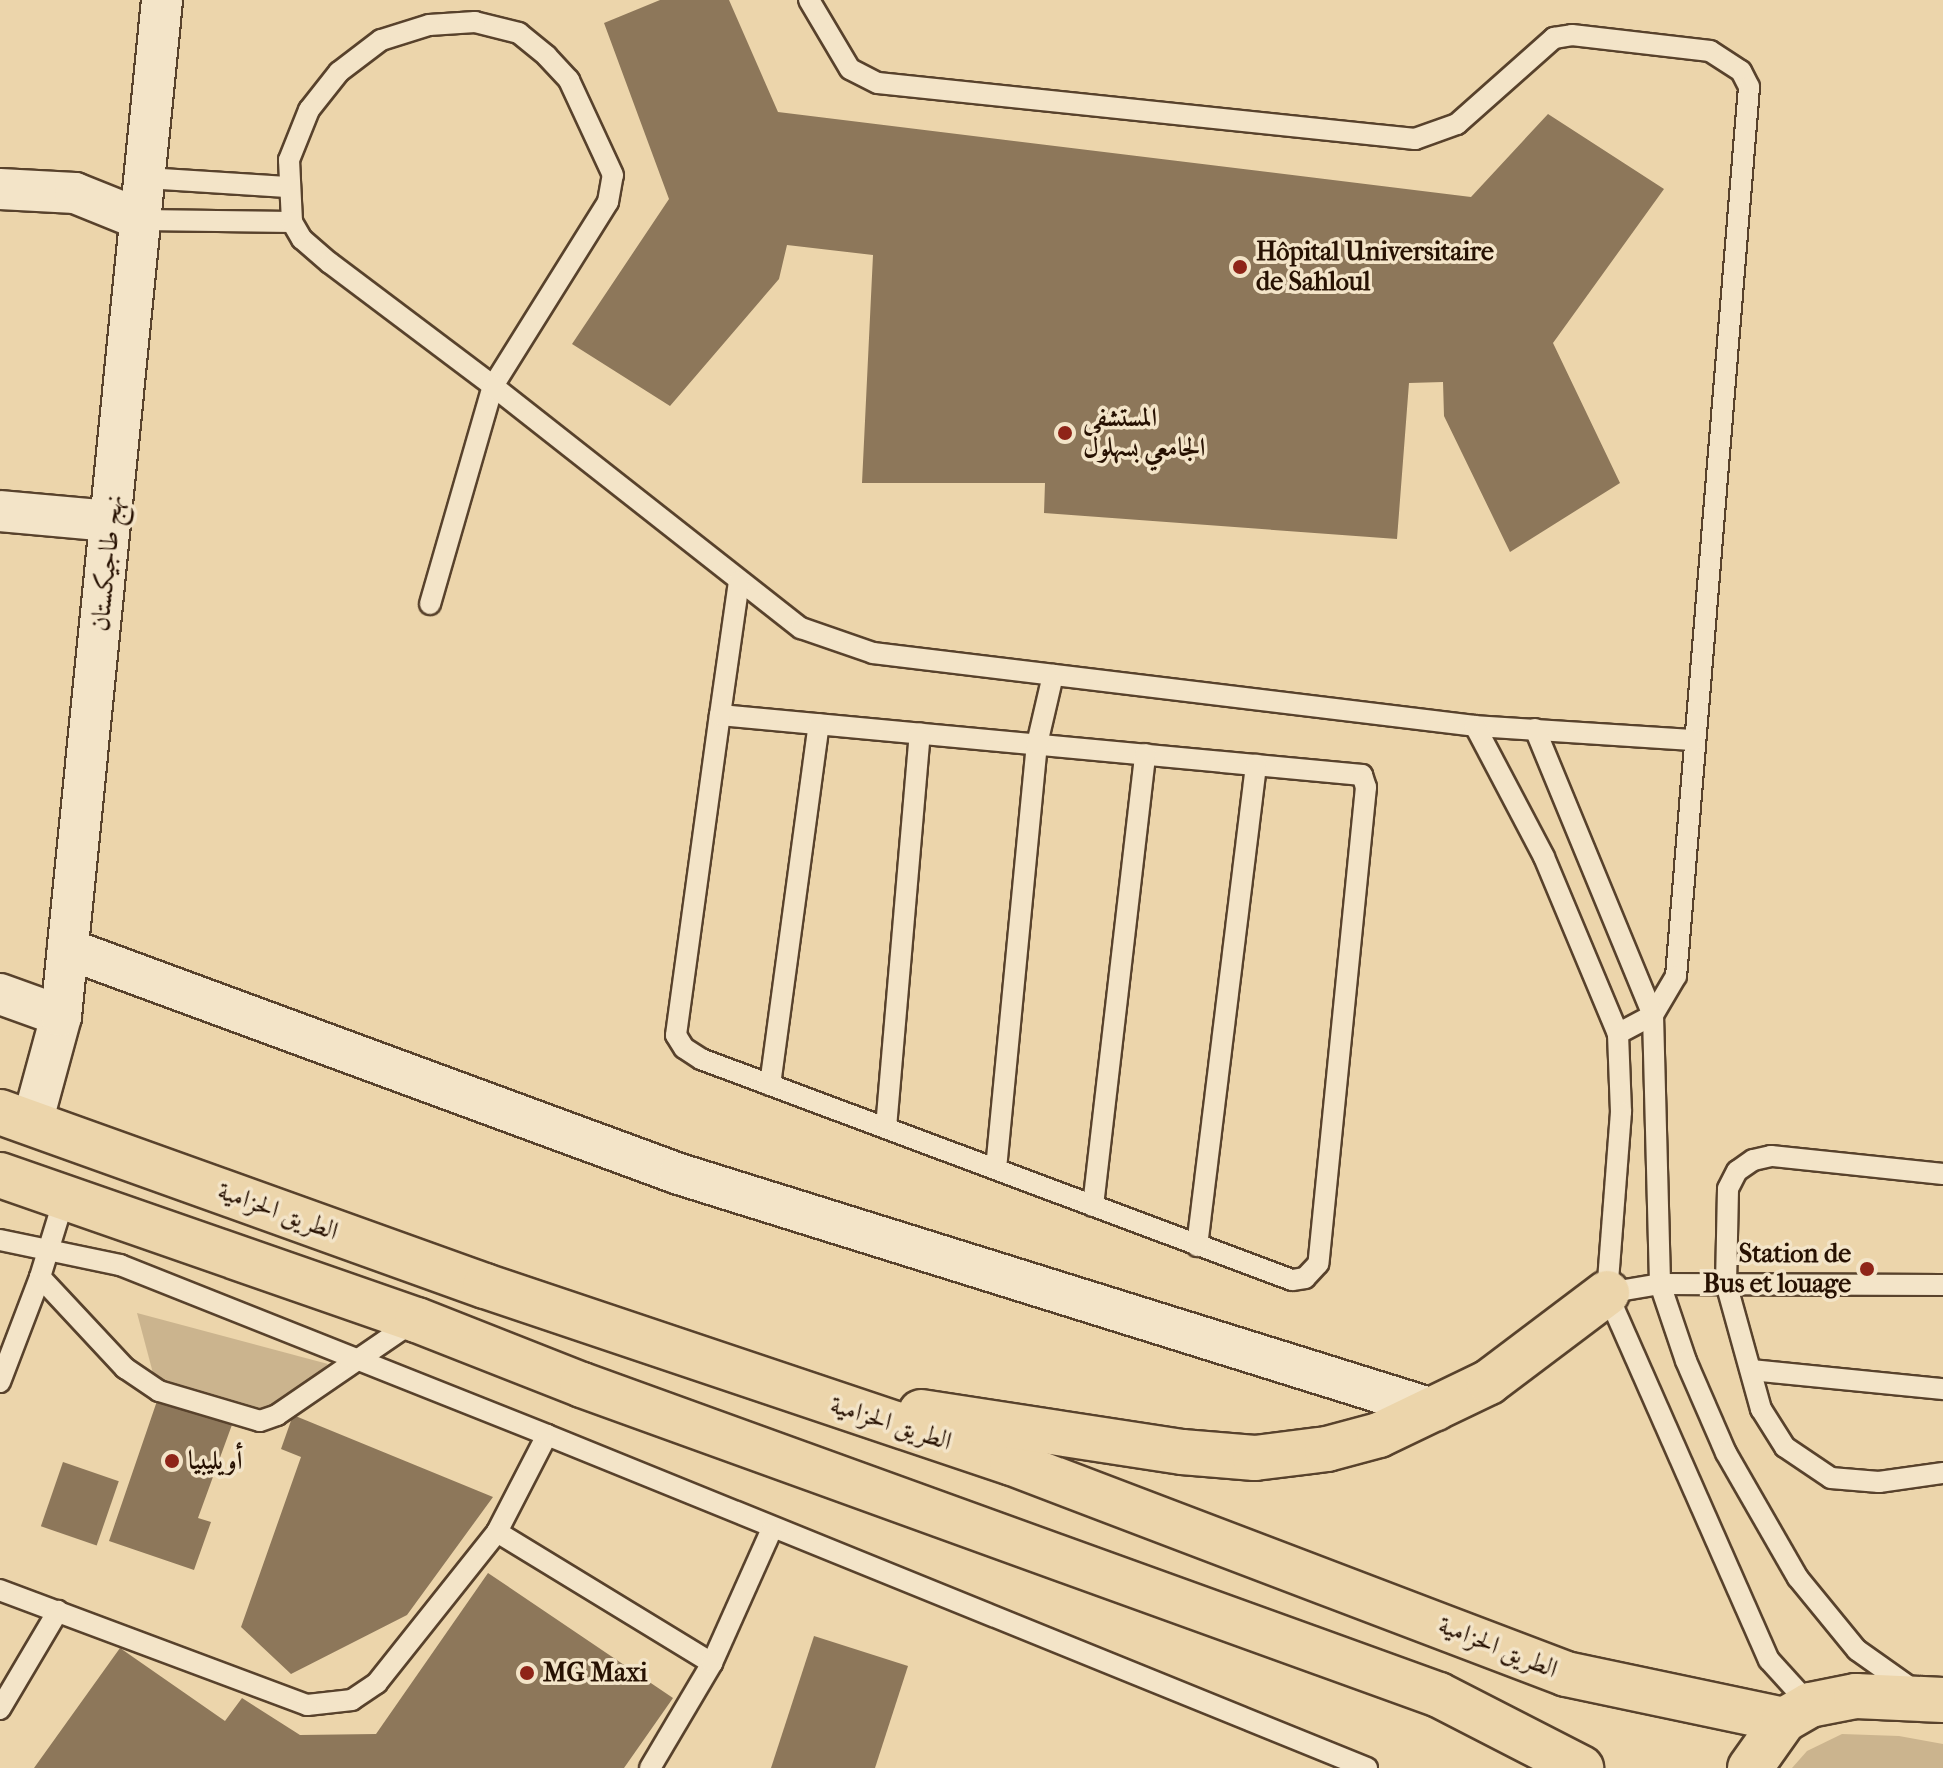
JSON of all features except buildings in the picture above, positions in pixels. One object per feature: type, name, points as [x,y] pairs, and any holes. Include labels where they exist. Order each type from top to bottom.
[{"type":"highway","name":"الطريق الحزامية","points":[[16,1118],[1224,1541],[1566,1674],[1797,1712],[1856,1696],[1934,1699]]},
{"type":"highway","points":[[0,1175],[417,1320],[582,1385],[1439,1695],[1563,1763]]},
{"type":"highway","points":[[853,1411],[929,1412],[1105,1443],[1255,1458],[1327,1449],[1379,1435],[1489,1382],[1607,1293]]},
{"type":"highway","points":[[1750,1768],[1797,1712]]},
{"type":"street","name":"نهج طاجيكستان","points":[[16,1118],[61,1016],[162,0]]},
{"type":"street","points":[[0,189],[75,193],[146,178]]},
{"type":"street","points":[[75,193],[142,220]]},
{"type":"street","points":[[0,511],[110,521]]},
{"type":"street","points":[[68,949],[679,1174],[1436,1410]]},
{"type":"street","points":[[0,994],[61,1016]]},
{"type":"lane","points":[[809,0],[850,69],[878,83],[1415,139],[1457,124],[1554,38],[1572,35],[1710,51],[1729,59],[1749,87],[1676,976],[1653,1015],[1618,1034]]},
{"type":"lane","points":[[430,604],[493,386],[608,202],[613,175],[569,80],[547,56],[519,33],[475,22],[429,25],[381,40],[339,72],[309,110],[289,160],[287,187],[292,222],[302,239],[330,263],[493,386],[801,628],[835,643],[873,653],[1475,726],[1694,740]]},
{"type":"lane","points":[[146,178],[287,187]]},
{"type":"lane","points":[[142,220],[292,222]]},
{"type":"lane","points":[[720,715],[1362,775],[1366,781],[1318,1264],[1305,1278],[1292,1280],[1197,1246],[701,1059],[676,1035],[720,715],[739,581]]},
{"type":"lane","points":[[996,1169],[1037,744],[1053,675]]},
{"type":"lane","points":[[770,1085],[819,724]]},
{"type":"lane","points":[[1475,726],[1544,857],[1618,1034],[1621,1112],[1607,1293],[1769,1660],[1797,1712]]},
{"type":"lane","points":[[1535,729],[1653,1015],[1660,1284],[1686,1361],[1726,1453],[1798,1578],[1826,1618],[1857,1650],[1934,1699]]},
{"type":"lane","points":[[886,1128],[920,733]]},
{"type":"lane","points":[[1093,1206],[1145,754]]},
{"type":"lane","points":[[1197,1246],[1256,765]]},
{"type":"lane","points":[[1943,1174],[1771,1156],[1753,1160],[1737,1171],[1728,1189],[1726,1283],[1761,1409],[1785,1447],[1831,1478],[1879,1482],[1935,1479],[1943,1473]]},
{"type":"lane","points":[[0,1382],[40,1277],[64,1199]]},
{"type":"lane","points":[[0,1240],[120,1265],[360,1357],[772,1529],[1367,1768]]},
{"type":"lane","points":[[40,1277],[142,1382],[243,1419],[277,1415],[417,1320]]},
{"type":"lane","points":[[1607,1293],[1660,1284],[1943,1285]]},
{"type":"lane","points":[[1751,1370],[1943,1389]]},
{"type":"lane","points":[[0,1591],[307,1705],[329,1706],[352,1700],[377,1683],[497,1532],[547,1435]]},
{"type":"lane","points":[[650,1768],[712,1663],[772,1529]]},
{"type":"lane","points":[[497,1532],[712,1663]]},
{"type":"lane","points":[[0,1709],[58,1611]]},
{"type":"shaded area","points":[[137,1313],[328,1364],[274,1412],[154,1377]]},
{"type":"shaded area","points":[[1842,1734],[1899,1736],[1943,1744],[1943,1768],[1792,1768],[1807,1751]]},
{"type":"place","name":"Hôpital Universitaire de Sahloul","points":[[1240,267]]},
{"type":"place","name":"المستشفى الجامعي بسهلول","points":[[1065,433]]},
{"type":"place","name":"Station de Bus et louage","points":[[1867,1269]]},
{"type":"place","name":"أويليبيا","points":[[172,1461]]},
{"type":"place","name":"MG Maxi","points":[[527,1673]]}]
